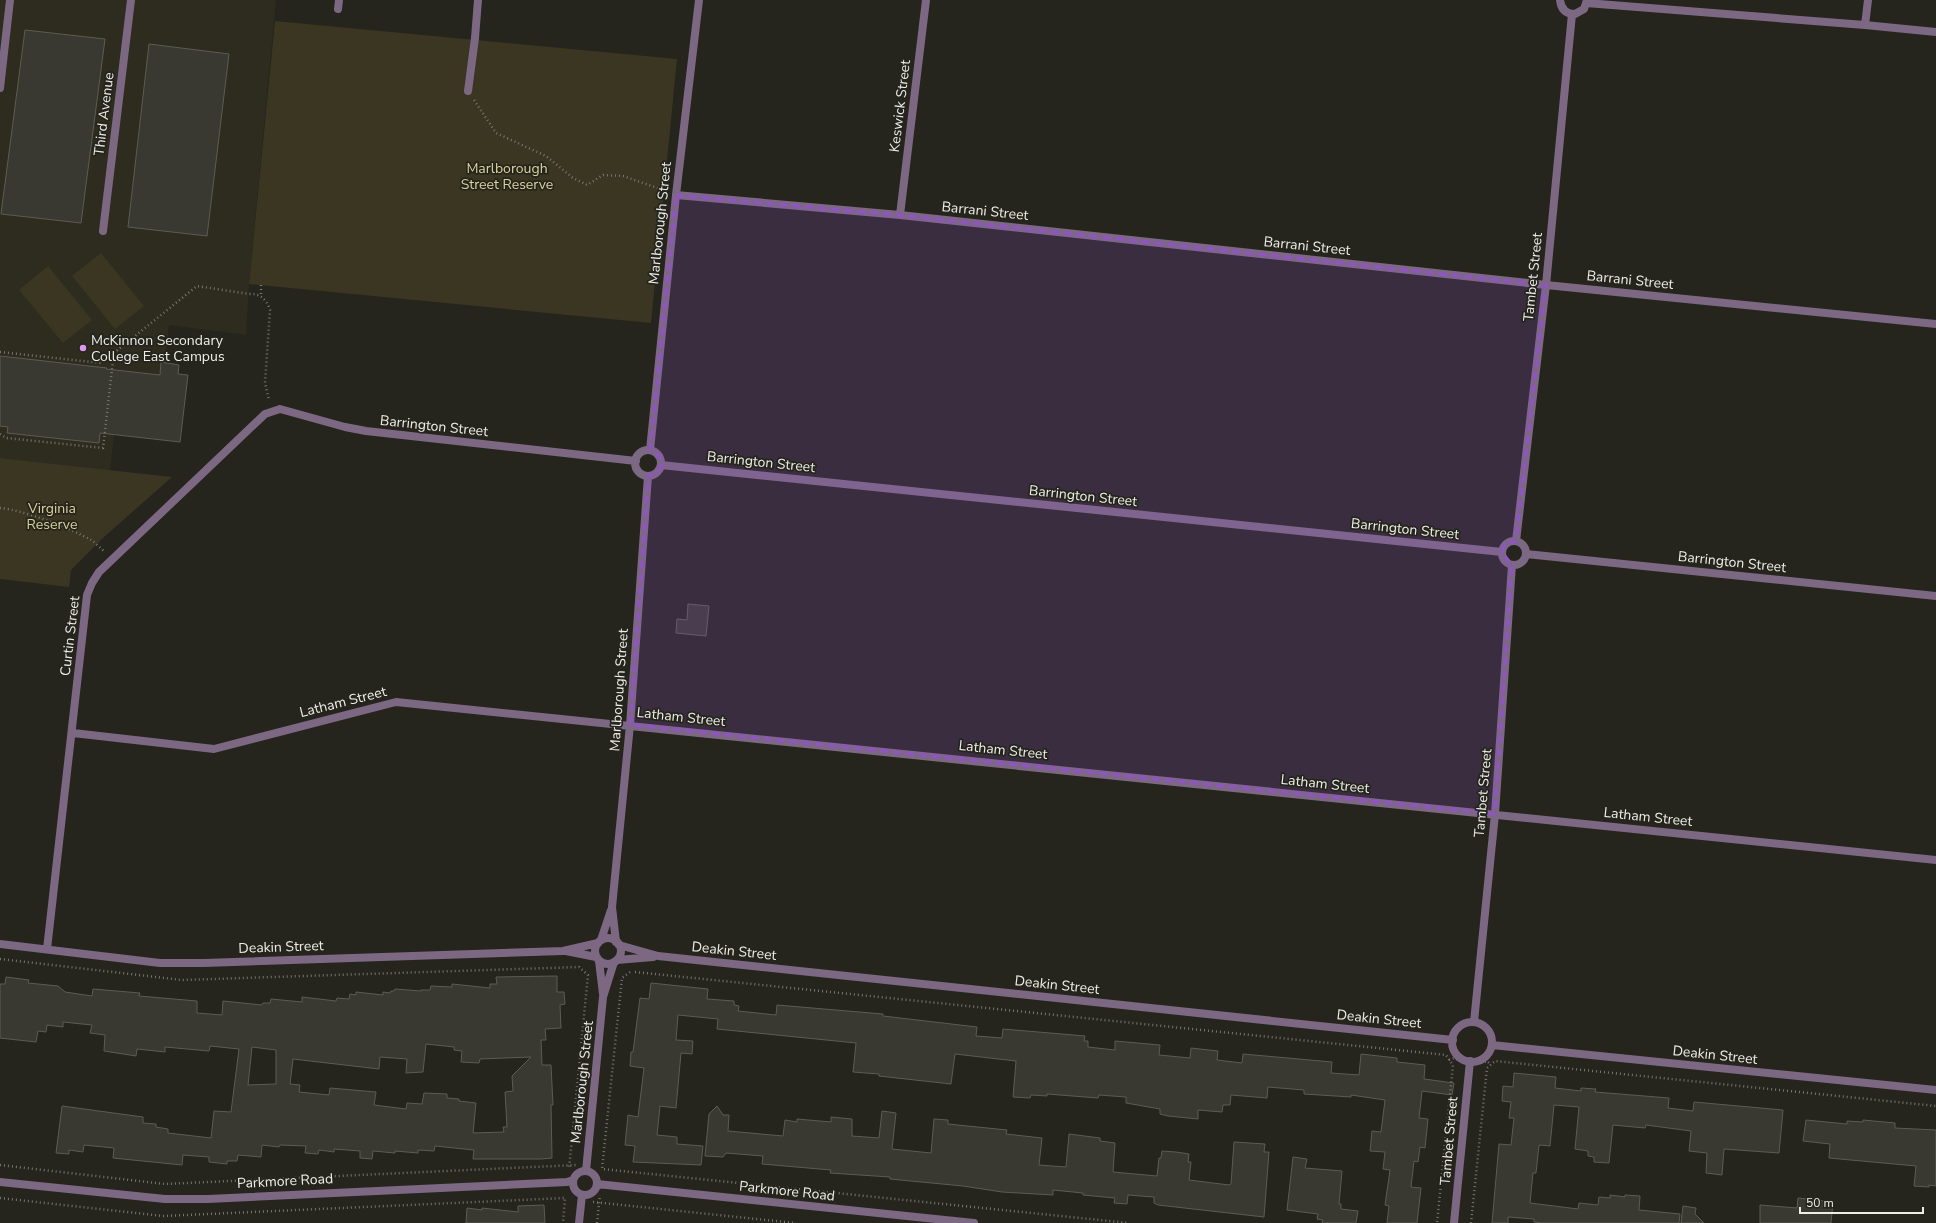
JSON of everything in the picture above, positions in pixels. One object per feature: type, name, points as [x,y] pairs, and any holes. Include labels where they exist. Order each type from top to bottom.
[{"type":"street","points":[[0,88],[10,0]]},
{"type":"street","name":"Third Avenue","points":[[103,231],[131,0]]},
{"type":"street","points":[[338,9],[339,0]]},
{"type":"street","points":[[468,91],[478,0]]},
{"type":"street","name":"Marlborough Street","points":[[650,450],[698,0]]},
{"type":"street","name":"Keswick Street","points":[[900,215],[926,0]]},
{"type":"street","points":[[1560,0],[1563,9],[1572,14],[1581,12],[1587,2],[1936,32]]},
{"type":"street","points":[[1865,25],[1868,0]]},
{"type":"street","name":"Tambet Street","points":[[1516,542],[1546,285],[1572,14]]},
{"type":"street","name":"Barrani Street","points":[[676,195],[900,215],[1546,285],[1936,324]]},
{"type":"street","name":"Barrington Street","points":[[272,410],[288,410],[366,431],[636,461]]},
{"type":"street","name":"Curtin Street","points":[[47,949],[88,596],[95,577],[225,451],[259,419],[272,410]]},
{"type":"street","points":[[650,450],[660,457],[661,465],[656,473],[648,476],[637,469],[636,461],[642,451],[650,450]]},
{"type":"street","name":"Barrington Street","points":[[661,465],[1502,552]]},
{"type":"street","name":"Marlborough Street","points":[[600,942],[612,907],[630,725],[648,476]]},
{"type":"street","points":[[1516,542],[1524,546],[1526,554],[1520,564],[1512,565],[1505,561],[1502,552],[1506,545],[1516,542]]},
{"type":"street","name":"Barrington Street","points":[[1526,554],[1936,596]]},
{"type":"street","name":"Tambet Street","points":[[1474,1022],[1495,814],[1512,565]]},
{"type":"street","name":"Latham Street","points":[[72,733],[214,748],[396,702],[1936,860]]},
{"type":"street","name":"Marlborough Street","points":[[612,907],[617,943]]},
{"type":"street","points":[[609,939],[617,943],[620,952],[616,961],[606,964],[598,959],[595,950],[600,942],[609,939]]},
{"type":"street","name":"Deakin Street","points":[[0,944],[160,963],[190,963],[564,951],[600,942]]},
{"type":"street","name":"Deakin Street","points":[[617,943],[658,956],[1452,1040]]},
{"type":"street","name":"Deakin Street","points":[[564,951],[598,959]]},
{"type":"street","name":"Deakin Street","points":[[616,961],[658,956]]},
{"type":"street","name":"Marlborough Street","points":[[586,1171],[603,997],[598,959]]},
{"type":"street","name":"Marlborough Street","points":[[603,997],[616,961]]},
{"type":"street","points":[[1474,1022],[1482,1024],[1488,1030],[1492,1037],[1492,1045],[1484,1058],[1477,1061],[1470,1061],[1457,1054],[1453,1048],[1452,1040],[1454,1033],[1459,1027],[1466,1023],[1474,1022]]},
{"type":"street","name":"Deakin Street","points":[[1492,1045],[1936,1090]]},
{"type":"street","name":"Tambet Street","points":[[1454,1223],[1470,1061]]},
{"type":"street","points":[[579,1223],[582,1198],[570,1181],[579,1172],[586,1171],[593,1174],[597,1184],[594,1191],[582,1198]]},
{"type":"street","name":"Parkmore Road","points":[[0,1182],[165,1199],[208,1199],[570,1181]]},
{"type":"street","name":"Parkmore Road","points":[[597,1184],[974,1223]]},
{"type":"path","points":[[468,91],[496,133],[546,156],[573,178],[587,185],[603,175],[623,176],[676,195]]},
{"type":"path","points":[[260,285],[261,296]]},
{"type":"path","points":[[0,352],[101,363],[197,286],[255,294],[261,296],[269,306],[270,310],[265,383],[272,410]]},
{"type":"path","points":[[0,434],[6,438],[103,448],[113,361],[109,357]]},
{"type":"path","points":[[0,508],[24,513],[92,540],[113,558]]},
{"type":"path","points":[[0,959],[182,980],[579,967],[588,975],[569,1165],[570,1181],[565,1198],[582,1198],[599,1202],[795,1223]]},
{"type":"path","points":[[1129,1223],[602,1169],[622,978],[631,972],[1446,1055],[1453,1065],[1437,1223]]},
{"type":"path","points":[[1472,1223],[1488,1068],[1495,1061],[1936,1106]]},
{"type":"path","points":[[0,1165],[165,1184],[569,1165]]},
{"type":"path","points":[[597,1223],[599,1202]]},
{"type":"highlighted area","points":[[676,195],[900,215],[1546,285],[1516,541],[1505,545],[1502,552],[1512,565],[1495,814],[630,725],[648,476],[656,473],[661,465],[660,457],[650,450]]},
{"type":"shaded area","points":[[0,0],[276,0],[249,284],[246,335],[169,325],[165,363],[161,363],[160,375],[121,371],[110,471],[0,458]]},
{"type":"green space","name":"Marlborough Street Reserve","points":[[275,21],[677,59],[651,323],[249,284]]},
{"type":"green space","points":[[101,253],[144,306],[115,329],[72,276]]},
{"type":"green space","points":[[48,266],[92,320],[63,343],[19,290]]},
{"type":"green space","name":"Virginia Reserve","points":[[0,458],[172,477],[104,537],[71,570],[69,587],[0,579]]},
{"type":"building","points":[[25,30],[105,39],[81,223],[1,214]]},
{"type":"building","points":[[149,44],[229,54],[207,236],[128,227]]},
{"type":"building","points":[[0,356],[160,375],[161,362],[179,365],[178,374],[188,375],[180,442],[100,433],[99,443],[7,433],[8,427],[0,426]]},
{"type":"building","points":[[688,604],[709,606],[706,636],[676,633],[677,619],[687,620]]},
{"type":"building","points":[[557,976],[557,992],[564,992],[565,1004],[560,1005],[561,1028],[545,1029],[546,1040],[541,1040],[542,1065],[551,1065],[553,1105],[551,1105],[552,1158],[473,1159],[474,1150],[435,1146],[434,1151],[418,1150],[418,1153],[373,1151],[372,1159],[360,1158],[360,1151],[334,1149],[334,1152],[319,1150],[318,1154],[305,1153],[306,1146],[280,1145],[279,1147],[262,1145],[261,1157],[238,1155],[237,1161],[227,1161],[227,1164],[209,1162],[209,1157],[183,1155],[182,1165],[113,1158],[114,1148],[84,1145],[83,1152],[69,1150],[69,1154],[56,1153],[62,1106],[143,1117],[143,1123],[156,1124],[156,1127],[168,1129],[168,1133],[211,1138],[214,1111],[231,1112],[239,1049],[210,1046],[209,1051],[165,1047],[165,1052],[137,1049],[136,1056],[104,1051],[105,1035],[90,1033],[92,1025],[63,1022],[63,1027],[47,1025],[46,1032],[38,1031],[36,1042],[0,1038],[0,984],[5,984],[6,977],[29,980],[28,983],[58,986],[65,992],[92,996],[93,989],[140,993],[139,996],[197,1001],[197,1013],[222,1015],[223,1001],[262,1005],[263,1003],[270,1003],[271,999],[302,1002],[302,997],[336,1001],[337,998],[349,999],[350,994],[356,995],[356,992],[383,995],[383,992],[390,993],[395,989],[421,991],[430,990],[431,986],[452,987],[452,984],[490,988],[490,984],[497,984],[496,977]],"holes":[[[426,1044],[454,1047],[454,1050],[462,1051],[461,1062],[479,1063],[480,1059],[531,1057],[512,1076],[513,1091],[505,1092],[507,1127],[503,1127],[504,1132],[473,1133],[476,1103],[447,1098],[447,1094],[424,1093],[422,1104],[407,1103],[406,1109],[374,1105],[376,1092],[330,1088],[329,1095],[299,1092],[300,1085],[290,1084],[293,1059],[379,1069],[380,1057],[407,1059],[406,1073],[423,1072]],[[252,1047],[276,1050],[276,1084],[248,1085]]]},
{"type":"building","points":[[651,983],[708,989],[707,999],[734,1001],[734,1005],[739,1006],[738,1011],[776,1015],[777,1005],[883,1014],[883,1016],[977,1027],[976,1036],[1002,1038],[1003,1029],[1085,1036],[1084,1041],[1088,1041],[1088,1047],[1115,1050],[1115,1041],[1160,1045],[1159,1055],[1190,1058],[1191,1048],[1218,1051],[1217,1060],[1242,1063],[1243,1054],[1332,1062],[1331,1073],[1359,1075],[1361,1054],[1397,1058],[1397,1062],[1425,1065],[1424,1079],[1454,1083],[1452,1095],[1422,1091],[1419,1118],[1428,1119],[1425,1148],[1420,1147],[1418,1162],[1414,1161],[1411,1187],[1421,1188],[1417,1223],[1387,1223],[1389,1206],[1385,1205],[1390,1170],[1383,1169],[1385,1152],[1370,1151],[1372,1131],[1381,1132],[1385,1100],[1351,1095],[1351,1097],[1304,1094],[1304,1090],[1268,1087],[1267,1098],[1231,1095],[1230,1105],[1223,1105],[1222,1112],[1198,1110],[1198,1119],[1168,1116],[1160,1114],[1160,1109],[1126,1103],[1126,1097],[1099,1095],[1098,1098],[1047,1094],[1047,1096],[1031,1095],[1030,1098],[1013,1097],[1016,1061],[955,1054],[951,1084],[879,1076],[879,1074],[853,1072],[856,1043],[717,1029],[718,1019],[678,1015],[676,1040],[693,1041],[692,1054],[681,1053],[676,1108],[660,1106],[657,1135],[677,1137],[677,1144],[703,1146],[701,1165],[633,1162],[635,1146],[625,1145],[628,1115],[638,1117],[644,1068],[630,1066],[631,1052],[633,1052],[640,998],[649,999]]},
{"type":"building","points":[[1514,1073],[1556,1077],[1555,1088],[1581,1091],[1581,1088],[1596,1089],[1595,1092],[1669,1098],[1668,1108],[1693,1111],[1694,1102],[1783,1110],[1779,1153],[1724,1149],[1722,1175],[1706,1173],[1707,1153],[1689,1151],[1691,1131],[1646,1125],[1645,1128],[1613,1125],[1609,1163],[1594,1162],[1594,1157],[1588,1156],[1588,1151],[1575,1149],[1579,1107],[1554,1105],[1550,1146],[1539,1145],[1536,1173],[1533,1173],[1530,1203],[1578,1209],[1579,1203],[1598,1205],[1599,1197],[1610,1198],[1610,1195],[1625,1197],[1625,1195],[1640,1196],[1639,1210],[1680,1214],[1679,1223],[1543,1223],[1534,1222],[1534,1219],[1508,1217],[1508,1223],[1492,1223],[1499,1144],[1511,1145],[1514,1118],[1509,1118],[1511,1102],[1502,1101],[1503,1086],[1513,1087]]},
{"type":"building","points":[[717,1106],[723,1115],[729,1115],[728,1131],[783,1136],[785,1120],[797,1122],[797,1119],[831,1122],[831,1117],[852,1119],[852,1136],[879,1138],[882,1111],[896,1113],[892,1149],[931,1153],[934,1119],[948,1120],[948,1124],[1007,1130],[1006,1134],[1042,1138],[1039,1165],[1066,1167],[1069,1134],[1100,1138],[1100,1141],[1115,1143],[1113,1172],[1157,1176],[1159,1158],[1161,1158],[1162,1151],[1176,1152],[1189,1154],[1188,1162],[1191,1162],[1189,1180],[1229,1185],[1231,1184],[1234,1142],[1265,1144],[1264,1152],[1269,1152],[1264,1217],[1158,1205],[1154,1203],[1154,1197],[1128,1195],[1127,1204],[1114,1203],[1115,1198],[1083,1195],[1083,1193],[1053,1190],[1053,1195],[1002,1192],[963,1186],[890,1179],[890,1177],[830,1173],[831,1170],[762,1164],[763,1156],[726,1153],[723,1157],[705,1156],[709,1114]]},
{"type":"building","points":[[1806,1120],[1847,1124],[1847,1121],[1863,1122],[1863,1120],[1895,1123],[1895,1128],[1936,1130],[1936,1186],[1914,1186],[1916,1166],[1829,1158],[1830,1144],[1803,1141]]},
{"type":"building","points":[[1293,1157],[1307,1159],[1305,1168],[1342,1171],[1339,1204],[1341,1204],[1341,1209],[1358,1211],[1356,1223],[1322,1223],[1323,1220],[1317,1219],[1318,1214],[1287,1210]]},
{"type":"building","points":[[1798,1198],[1833,1202],[1831,1223],[1760,1223],[1760,1205],[1797,1208]]},
{"type":"building","points":[[544,1205],[545,1223],[466,1223],[467,1208],[518,1212],[518,1206]]},
{"type":"building","points":[[1683,1206],[1696,1208],[1695,1214],[1704,1223],[1681,1223]]},
{"type":"place","name":"McKinnon Secondary College East Campus","points":[[83,348]]}]
